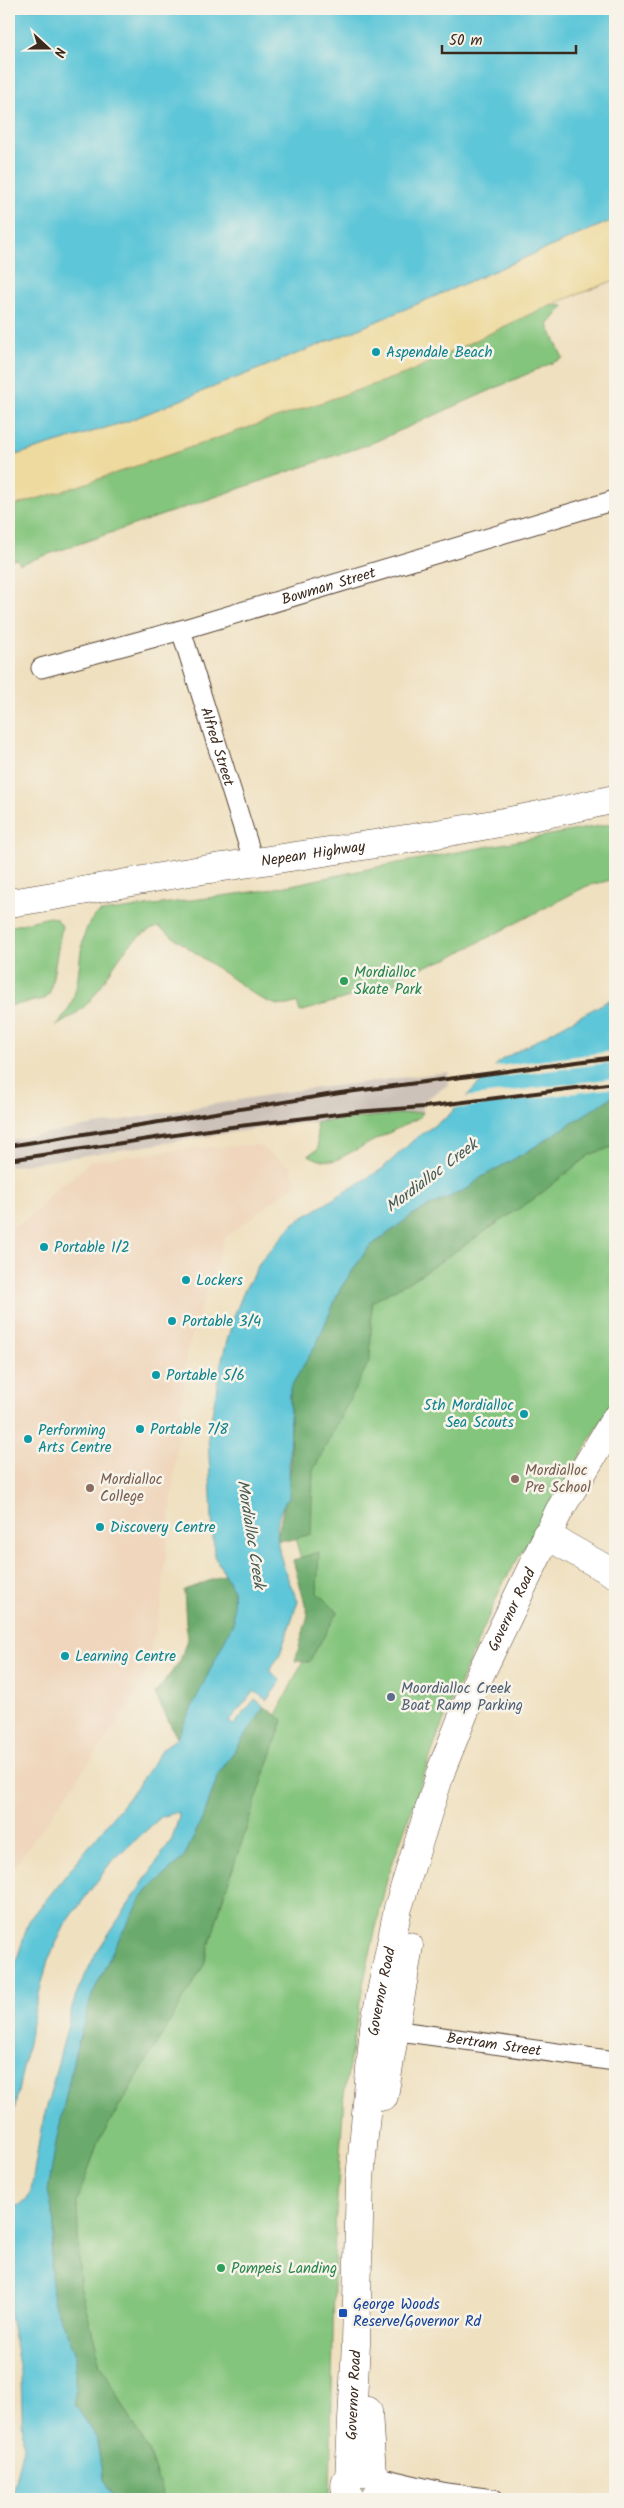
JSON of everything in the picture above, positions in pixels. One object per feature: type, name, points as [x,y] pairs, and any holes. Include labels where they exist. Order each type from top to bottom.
[{"type":"main road","name":"Nepean Highway","points":[[9,903],[459,831],[538,817],[615,799]]},
{"type":"main road","points":[[554,1539],[577,1480],[615,1419]]},
{"type":"main road","points":[[554,1539],[586,1496],[615,1450]]},
{"type":"main road","points":[[554,1539],[615,1574]]},
{"type":"main road","name":"Governor Road","points":[[366,2488],[356,2344],[360,2178],[384,2029],[398,1908],[442,1768],[476,1682],[554,1539]]},
{"type":"street","name":"Bowman Street","points":[[41,668],[181,630],[615,500]]},
{"type":"street","name":"Alfred Street","points":[[181,630],[254,863]]},
{"type":"street","name":"Bertram Street","points":[[384,2029],[615,2061]]},
{"type":"street","points":[[366,2488],[446,2493],[494,2499]]},
{"type":"shaded area","points":[[448,1072],[449,1084],[422,1102],[423,1112],[275,1126],[9,1167],[9,1140],[285,1092]]},
{"type":"shaded area","name":"Mordialloc College","points":[[257,1145],[290,1166],[297,1183],[225,1237],[187,1350],[161,1605],[144,1679],[126,1711],[9,1874],[9,1228],[22,1223],[39,1209],[59,1184],[70,1180],[91,1161],[194,1148]]},
{"type":"green space","points":[[564,306],[548,325],[563,358],[372,443],[20,564],[17,559],[9,561],[9,507],[69,489],[407,373],[545,307]]},
{"type":"green space","points":[[615,823],[615,879],[587,886],[447,959],[396,976],[398,982],[300,1012],[297,1002],[277,1005],[258,997],[159,927],[146,932],[126,949],[87,1004],[56,1026],[68,1010],[74,997],[84,936],[93,918],[101,912],[267,890],[377,867]]},
{"type":"green space","points":[[49,917],[56,918],[62,926],[50,993],[45,999],[9,1006],[9,927]]},
{"type":"green space","points":[[615,1095],[615,1146],[589,1155],[538,1196],[414,1279],[372,1302],[370,1360],[313,1471],[311,1534],[290,1540],[277,1540],[291,1467],[290,1388],[317,1343],[340,1289],[368,1248],[415,1213],[469,1188],[480,1178],[528,1151]]},
{"type":"green space","points":[[423,1112],[420,1117],[334,1161],[319,1160],[308,1155],[318,1149],[316,1122]]},
{"type":"green space","points":[[615,1123],[615,1399],[503,1583],[439,1732],[387,1879],[364,1980],[344,2095],[335,2229],[330,2499],[146,2499],[102,2417],[67,2229],[89,2089],[320,1627],[291,1523],[299,1438],[389,1258]]},
{"type":"green space","points":[[319,1552],[317,1593],[338,1612],[309,1662],[295,1661],[308,1615],[293,1560]]},
{"type":"green space","points":[[225,1575],[233,1590],[234,1621],[177,1738],[155,1694],[180,1661],[187,1639],[184,1590]]},
{"type":"green space","points":[[265,1707],[283,1720],[223,1898],[204,1965],[98,2142],[77,2202],[80,2285],[101,2365],[148,2450],[164,2499],[114,2499],[103,2480],[96,2436],[75,2405],[75,2352],[54,2304],[50,2262],[55,2224],[48,2191],[56,2143],[75,2053],[92,1995],[115,1946],[144,1894],[184,1857],[204,1815],[219,1773]]},
{"type":"sand","name":"Aspendale Beach","points":[[615,219],[615,280],[545,307],[407,373],[69,489],[9,507],[9,457],[128,421],[354,331]]},
{"type":"water","points":[[9,9],[615,9],[615,219],[354,331],[128,421],[9,457]]},
{"type":"water","name":"Mordialloc Creek","points":[[615,997],[615,1095],[528,1151],[480,1178],[469,1188],[415,1213],[368,1248],[340,1289],[317,1343],[290,1388],[289,1497],[278,1521],[277,1535],[282,1563],[298,1601],[279,1657],[269,1670],[281,1681],[267,1700],[254,1691],[229,1722],[234,1725],[255,1699],[265,1707],[219,1773],[204,1815],[184,1857],[144,1894],[115,1946],[92,1995],[75,2053],[48,2191],[55,2224],[50,2262],[54,2304],[75,2352],[75,2405],[96,2436],[103,2480],[114,2499],[88,2499],[86,2493],[64,2499],[11,2499],[23,2446],[21,2377],[9,2310],[9,2198],[18,2206],[27,2200],[31,2190],[41,2129],[75,1997],[96,1953],[172,1839],[179,1817],[178,1812],[161,1817],[111,1862],[65,1925],[48,1960],[35,2009],[9,2136],[9,1984],[29,1921],[136,1788],[163,1748],[177,1738],[234,1621],[233,1590],[214,1555],[208,1436],[222,1359],[234,1316],[245,1289],[261,1261],[294,1223],[382,1169],[417,1137],[447,1117],[501,1060]]},
{"type":"pier","points":[[615,1051],[615,1062],[479,1080],[491,1067]]},
{"type":"pier","points":[[615,1078],[615,1088],[451,1109],[463,1097]]},
{"type":"railway","points":[[9,1146],[340,1093],[615,1057]]},
{"type":"railway","points":[[9,1160],[215,1129],[355,1112],[424,1107],[615,1083]]},
{"type":"place","name":"Aspendale Beach","points":[[376,352]]},
{"type":"place","name":"Mordialloc Skate Park","points":[[344,981]]},
{"type":"place","name":"Portable 1/2","points":[[44,1247]]},
{"type":"place","name":"Lockers","points":[[186,1280]]},
{"type":"place","name":"Portable 3/4","points":[[172,1321]]},
{"type":"place","name":"Portable 5/6","points":[[156,1375]]},
{"type":"place","name":"5th Mordialloc Sea Scouts","points":[[524,1414]]},
{"type":"place","name":"Portable 7/8","points":[[140,1429]]},
{"type":"place","name":"Performing Arts Centre","points":[[28,1439]]},
{"type":"place","name":"Mordialloc Pre School","points":[[515,1479]]},
{"type":"place","name":"Mordialloc College","points":[[90,1488]]},
{"type":"place","name":"Discovery Centre","points":[[100,1527]]},
{"type":"place","name":"Learning Centre","points":[[65,1656]]},
{"type":"place","name":"Moordialloc Creek Boat Ramp Parking","points":[[391,1697]]},
{"type":"place","name":"Pompeis Landing","points":[[221,2268]]},
{"type":"place","name":"George Woods Reserve/Governor Rd","points":[[343,2313]]}]
